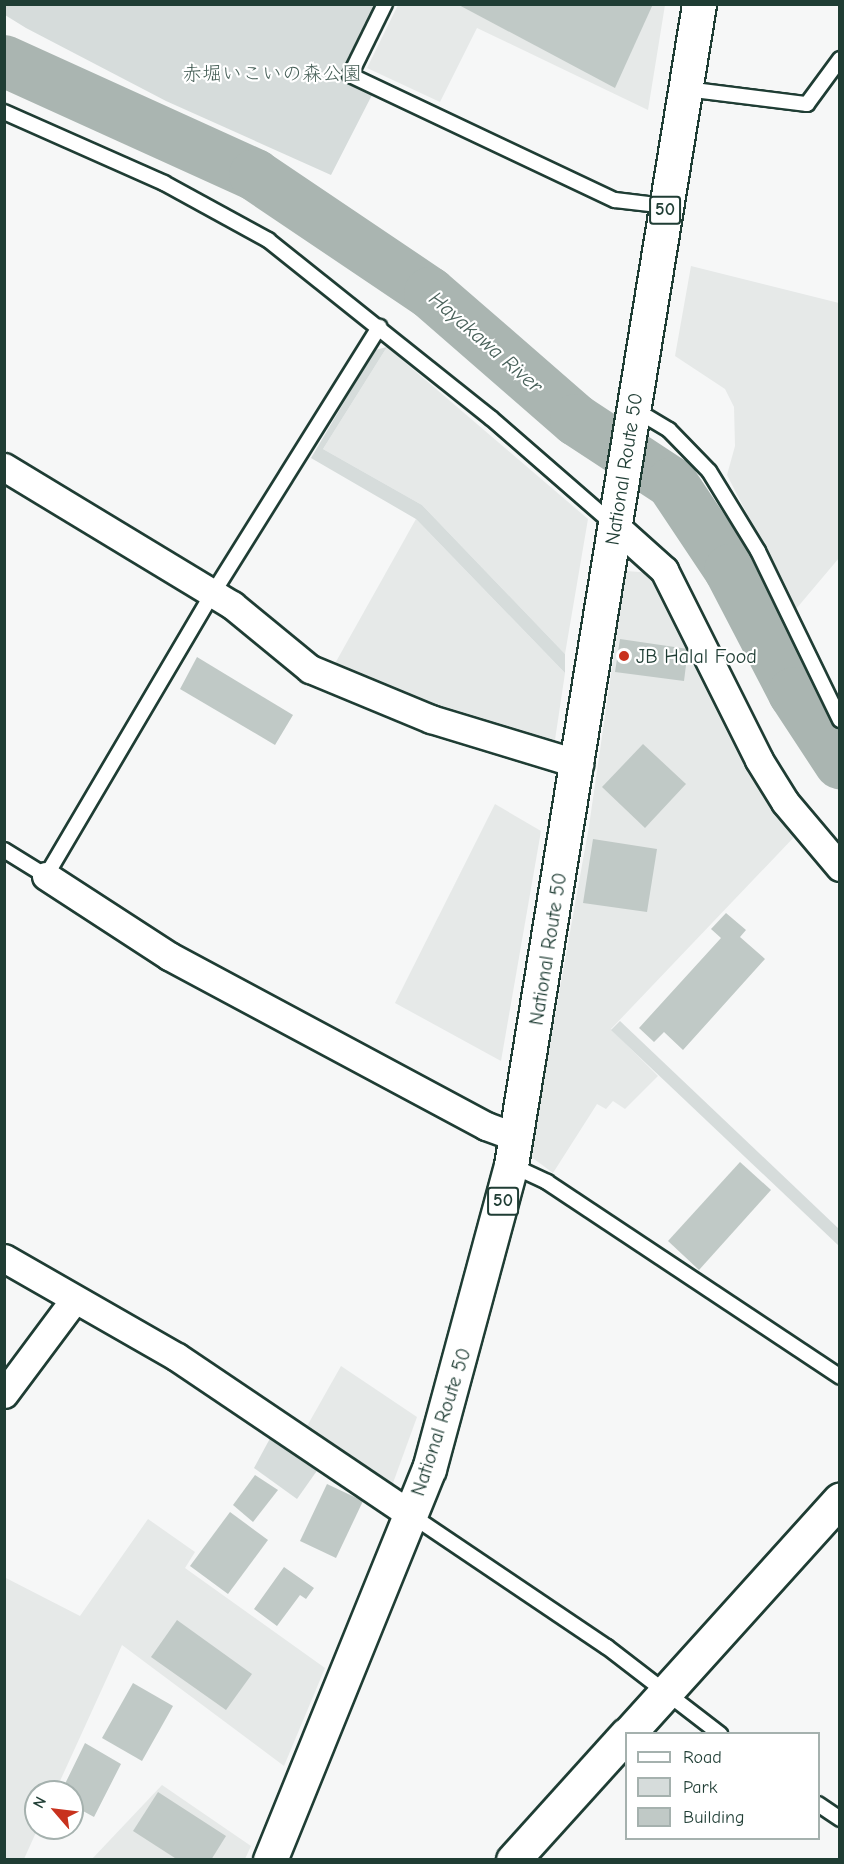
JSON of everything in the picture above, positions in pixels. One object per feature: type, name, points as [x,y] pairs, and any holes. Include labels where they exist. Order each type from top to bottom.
[{"type":"main road","name":"National Route 50","points":[[270,1860],[411,1515],[448,1411],[514,1151],[579,764],[665,206],[699,4]]},
{"type":"main road","points":[[629,1732],[840,1499]]},
{"type":"main road","points":[[513,1860],[625,1736]]},
{"type":"street","points":[[4,467],[213,593],[310,669],[431,719],[579,764]]},
{"type":"street","points":[[616,519],[664,570],[759,760],[785,802],[840,867]]},
{"type":"street","points":[[46,876],[178,961],[486,1126],[514,1151]]},
{"type":"street","points":[[4,1258],[263,1412],[411,1515]]},
{"type":"street","points":[[4,1394],[74,1300]]},
{"type":"lane","points":[[385,4],[350,75],[615,200],[665,206]]},
{"type":"lane","points":[[686,89],[807,104],[840,59]]},
{"type":"lane","points":[[4,112],[164,183],[268,240],[616,519]]},
{"type":"lane","points":[[4,850],[46,876],[213,593],[379,327]]},
{"type":"lane","points":[[633,413],[669,430],[709,471],[758,551],[840,720]]},
{"type":"lane","points":[[514,1151],[548,1182],[840,1377]]},
{"type":"lane","points":[[411,1515],[717,1732]]},
{"type":"lane","points":[[820,1805],[840,1819]]},
{"type":"shaded area","points":[[398,5],[665,5],[648,110],[477,28],[440,102],[367,68]]},
{"type":"shaded area","points":[[691,266],[839,303],[839,558],[796,609],[727,475],[735,446],[734,407],[725,389],[675,356]]},
{"type":"shaded area","points":[[387,347],[588,519],[565,654],[422,505],[323,449]]},
{"type":"shaded area","points":[[416,519],[565,673],[555,740],[408,700],[333,667]]},
{"type":"shaded area","points":[[626,571],[653,573],[796,835],[611,1029],[658,1076],[625,1109],[613,1101],[606,1109],[597,1104],[553,1173],[530,1156],[589,826]]},
{"type":"shaded area","points":[[495,804],[541,831],[501,1061],[395,1003]]},
{"type":"shaded area","points":[[341,1366],[417,1417],[393,1483],[306,1428]]},
{"type":"shaded area","points":[[148,1519],[195,1552],[185,1568],[325,1668],[284,1766],[122,1645],[60,1780],[24,1780],[24,1840],[33,1840],[24,1859],[5,1859],[4,1577],[80,1616]]},
{"type":"shaded area","points":[[162,1785],[251,1846],[245,1859],[91,1860]]},
{"type":"green space","name":"赤堀いこいの森公園","points":[[4,5],[378,5],[342,78],[372,95],[331,175],[166,101],[26,28],[5,15]]},
{"type":"green space","points":[[387,347],[323,449],[422,505],[565,654],[565,673],[416,519],[311,458],[375,350]]},
{"type":"green space","points":[[620,1021],[839,1229],[839,1246],[611,1030]]},
{"type":"green space","points":[[274,1431],[321,1465],[297,1499],[254,1468]]},
{"type":"building","points":[[457,4],[653,4],[615,88]]},
{"type":"building","points":[[620,639],[688,649],[684,681],[615,672]]},
{"type":"building","points":[[197,657],[293,715],[275,745],[180,689]]},
{"type":"building","points":[[643,744],[686,784],[645,828],[602,787]]},
{"type":"building","points":[[593,839],[657,849],[647,912],[583,903]]},
{"type":"building","points":[[726,913],[746,930],[740,937],[765,959],[683,1050],[664,1032],[654,1042],[639,1028],[721,938],[711,929]]},
{"type":"building","points":[[740,1162],[771,1190],[699,1270],[668,1241]]},
{"type":"building","points":[[255,1475],[278,1490],[253,1522],[233,1505]]},
{"type":"building","points":[[327,1484],[363,1501],[336,1558],[300,1541]]},
{"type":"building","points":[[230,1512],[268,1540],[228,1594],[190,1566]]},
{"type":"building","points":[[284,1567],[314,1588],[306,1599],[300,1595],[277,1626],[254,1609]]},
{"type":"building","points":[[177,1620],[252,1674],[226,1710],[151,1657]]},
{"type":"building","points":[[133,1683],[173,1706],[142,1761],[102,1738]]},
{"type":"building","points":[[85,1743],[121,1764],[94,1817],[84,1812],[84,1780],[67,1780]]},
{"type":"building","points":[[158,1792],[226,1836],[211,1860],[178,1860],[133,1831]]},
{"type":"waterway","name":"Hayakawa River","points":[[4,61],[255,175],[430,293],[576,420],[672,483],[730,570],[794,693],[840,763]]},
{"type":"place","name":"JB Halal Food","points":[[624,656]]}]
